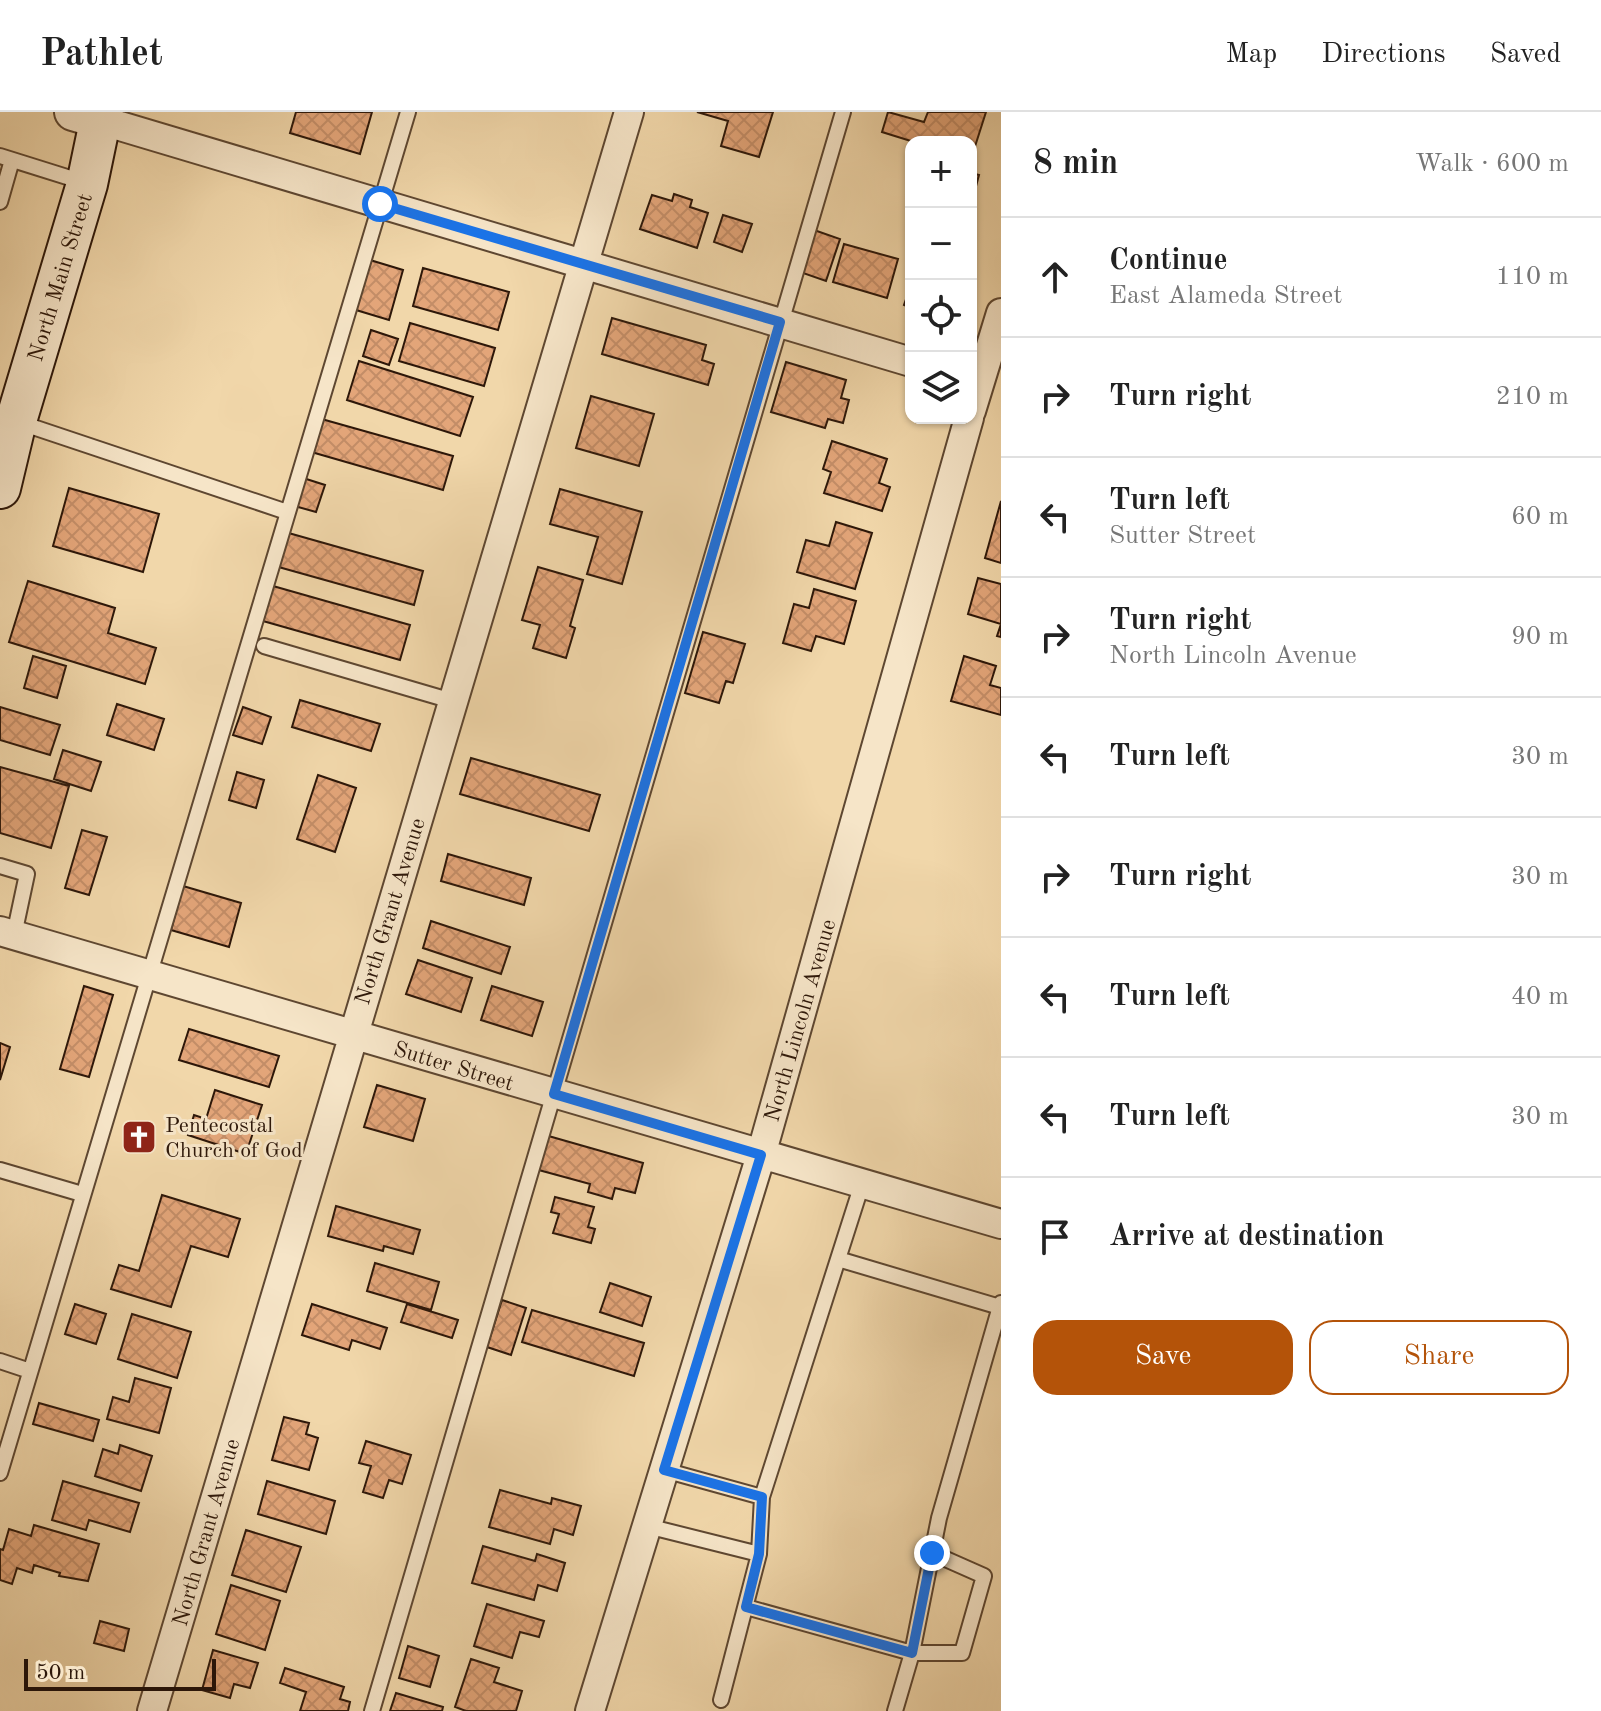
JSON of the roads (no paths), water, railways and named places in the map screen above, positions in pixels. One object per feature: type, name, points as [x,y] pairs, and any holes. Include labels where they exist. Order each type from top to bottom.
[{"type":"main road","name":"North Main Street","points":[[0,486],[8,419],[87,184],[92,115]]},
{"type":"street","name":"North Grant Avenue","points":[[152,1711],[629,112]]},
{"type":"street","points":[[92,115],[905,360]]},
{"type":"street","points":[[984,384],[1001,313]]},
{"type":"street","name":"North Lincoln Avenue","points":[[590,1711],[761,1155],[967,424]]},
{"type":"street","name":"Sutter Street","points":[[7,933],[1001,1224]]},
{"type":"lane","points":[[0,1473],[147,974],[408,112]]},
{"type":"lane","points":[[372,1711],[843,112]]},
{"type":"lane","points":[[0,202],[6,158],[87,184]]},
{"type":"lane","points":[[8,419],[287,512]]},
{"type":"lane","points":[[264,646],[452,701]]},
{"type":"lane","points":[[0,866],[27,874],[7,933]]},
{"type":"lane","points":[[0,1170],[82,1194]]},
{"type":"lane","points":[[721,1700],[759,1554],[762,1497],[862,1184]]},
{"type":"lane","points":[[838,1259],[1000,1305],[932,1553],[912,1653],[895,1711]]},
{"type":"lane","points":[[0,1361],[30,1371]]},
{"type":"lane","points":[[664,1470],[762,1497]]},
{"type":"lane","points":[[647,1526],[759,1554]]},
{"type":"lane","points":[[746,1607],[912,1653],[962,1653],[984,1576],[932,1553]]},
{"type":"place","name":"Pentecostal Church of God","points":[[139,1137]]}]
